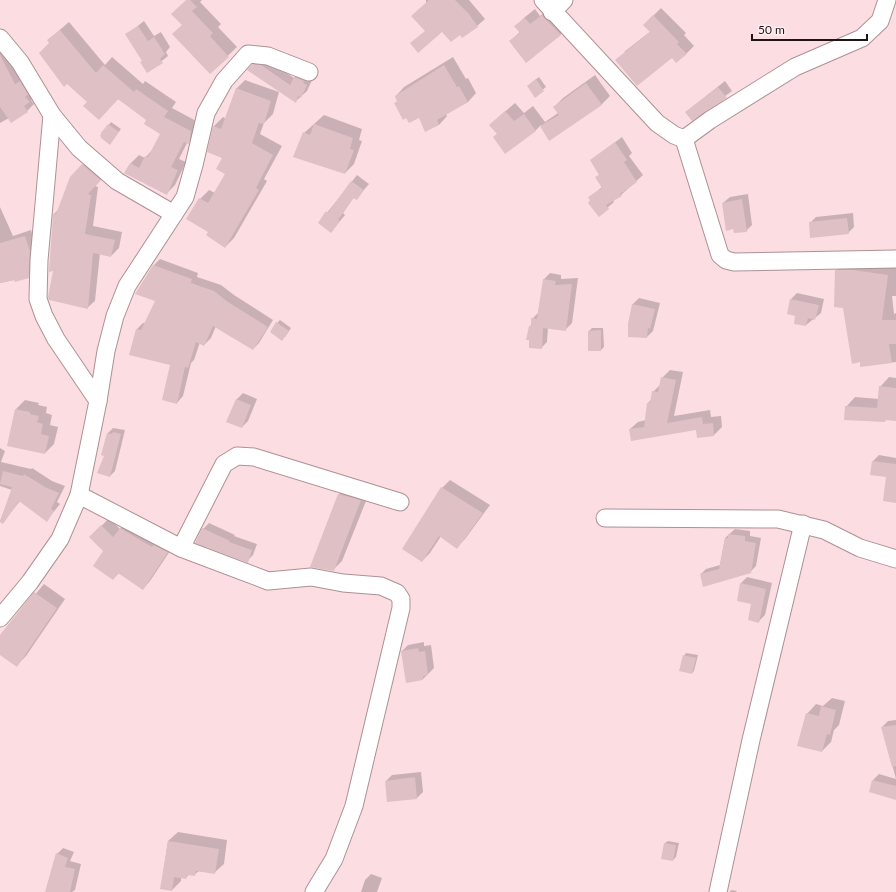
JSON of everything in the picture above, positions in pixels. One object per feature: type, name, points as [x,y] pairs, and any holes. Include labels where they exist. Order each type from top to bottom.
[{"type":"street","points":[[684,139],[710,120],[795,67],[862,38],[880,21],[887,0]]},
{"type":"street","points":[[553,4],[657,123],[674,135],[684,139]]},
{"type":"street","points":[[0,38],[20,62],[52,115],[80,148],[117,180],[174,214]]},
{"type":"street","points":[[0,618],[30,582],[60,539],[79,495],[98,401],[106,351],[120,304],[127,286],[145,256],[185,196],[206,113],[224,81],[248,54],[268,56],[309,72]]},
{"type":"street","points":[[52,115],[39,260],[38,299],[44,316],[56,339],[98,401]]},
{"type":"street","points":[[684,139],[720,255],[726,260],[734,262],[783,262],[896,259]]},
{"type":"street","points":[[181,548],[224,464],[237,456],[254,457],[400,502]]},
{"type":"street","points":[[79,495],[181,548],[268,581],[310,577],[343,583],[381,586],[397,593],[401,599],[401,608],[354,806],[334,859],[314,892]]},
{"type":"street","points":[[605,518],[778,519],[824,530],[860,548],[896,559]]},
{"type":"street","points":[[718,892],[751,740],[803,524]]},
{"type":"building","points":[[186,0],[190,0],[197,7],[192,11],[213,33],[210,36],[229,57],[210,74],[172,34],[182,25],[171,14]]},
{"type":"building","points":[[429,0],[455,0],[469,14],[478,27],[462,38],[460,35],[451,42],[442,32],[418,53],[410,43],[425,31],[411,16]]},
{"type":"building","points":[[542,15],[561,35],[526,63],[509,41],[520,33],[514,26],[525,18],[530,24]]},
{"type":"building","points":[[653,15],[679,42],[677,44],[687,54],[676,63],[672,58],[637,86],[615,60],[650,32],[643,25]]},
{"type":"building","points":[[138,26],[148,41],[154,37],[165,54],[160,59],[163,63],[147,73],[140,62],[142,61],[125,34]]},
{"type":"building","points":[[60,30],[96,73],[103,65],[134,92],[136,89],[168,111],[164,117],[191,131],[189,144],[184,142],[171,167],[178,170],[167,195],[124,173],[130,163],[139,168],[145,156],[148,157],[160,134],[144,124],[146,120],[118,99],[99,120],[83,106],[87,102],[67,84],[64,87],[39,53],[49,43],[47,40]]},
{"type":"building","points":[[0,55],[15,84],[20,81],[28,94],[25,97],[30,102],[24,106],[28,112],[11,123],[0,107]]},
{"type":"building","points":[[252,64],[261,65],[290,85],[294,77],[304,81],[303,83],[307,85],[301,98],[298,96],[296,103],[247,70]]},
{"type":"building","points":[[444,65],[468,102],[437,120],[439,125],[425,132],[419,118],[409,123],[406,118],[403,120],[394,103],[397,102],[395,96]]},
{"type":"building","points":[[536,79],[544,91],[535,98],[527,86]]},
{"type":"building","points":[[586,83],[602,105],[549,141],[540,126],[559,115],[553,107]]},
{"type":"building","points":[[718,87],[727,98],[692,121],[685,112]]},
{"type":"building","points":[[236,88],[271,101],[264,124],[259,123],[252,143],[273,155],[256,188],[259,190],[225,248],[206,235],[208,232],[186,219],[199,198],[208,203],[225,174],[216,169],[222,158],[207,152],[213,126],[221,129]]},
{"type":"building","points":[[505,111],[514,121],[524,114],[536,131],[505,154],[493,137],[497,134],[489,125]]},
{"type":"building","points":[[108,124],[119,132],[110,145],[101,138],[101,133]]},
{"type":"building","points":[[314,124],[353,138],[350,149],[354,150],[345,174],[293,157],[303,132],[310,135]]},
{"type":"building","points":[[615,142],[627,160],[624,162],[637,182],[620,194],[622,196],[606,205],[609,209],[599,217],[588,203],[590,200],[588,197],[602,188],[595,177],[599,175],[590,160]]},
{"type":"building","points":[[82,164],[101,180],[88,194],[91,195],[85,234],[115,240],[111,257],[93,253],[88,309],[49,300],[48,297],[53,271],[49,272],[53,214],[56,214],[70,177]]},
{"type":"building","points":[[351,181],[364,190],[357,200],[353,198],[338,220],[340,221],[331,233],[318,223],[326,211],[328,213]]},
{"type":"building","points":[[742,199],[747,232],[734,233],[733,229],[726,231],[722,203]]},
{"type":"building","points":[[847,218],[849,234],[810,238],[809,222]]},
{"type":"building","points":[[25,236],[30,251],[29,278],[15,282],[14,280],[0,283],[0,243]]},
{"type":"building","points":[[153,265],[192,279],[191,283],[214,291],[228,302],[268,327],[253,350],[213,326],[204,346],[196,342],[188,368],[185,367],[177,404],[162,400],[170,365],[129,355],[136,329],[141,330],[155,301],[135,294]]},
{"type":"building","points":[[835,270],[853,270],[888,275],[882,320],[896,320],[896,344],[889,344],[892,363],[860,367],[860,362],[852,364],[843,308],[834,307]]},
{"type":"building","points":[[543,279],[556,281],[555,285],[572,284],[566,331],[543,328],[542,349],[529,348],[529,340],[526,340],[529,326],[531,326],[531,318],[537,319]]},
{"type":"building","points":[[790,299],[819,305],[815,320],[808,318],[806,326],[794,324],[795,316],[787,314]]},
{"type":"building","points":[[632,304],[655,309],[650,329],[648,328],[647,338],[628,337],[628,324]]},
{"type":"building","points":[[276,322],[289,331],[282,341],[270,332]]},
{"type":"building","points":[[601,330],[601,351],[588,351],[588,331]]},
{"type":"building","points":[[661,377],[676,380],[667,423],[702,417],[703,424],[713,423],[714,436],[697,438],[696,430],[631,441],[629,429],[644,427],[647,403],[650,403],[652,391],[658,392]]},
{"type":"building","points":[[879,386],[896,388],[896,421],[885,420],[885,422],[844,420],[845,406],[877,408]]},
{"type":"building","points":[[236,399],[251,405],[242,428],[226,422]]},
{"type":"building","points":[[15,409],[30,412],[30,414],[39,416],[37,422],[43,424],[41,434],[49,436],[45,454],[7,446]]},
{"type":"building","points":[[113,432],[121,434],[110,477],[97,473],[104,456],[101,455],[107,433],[112,434]]},
{"type":"building","points":[[872,461],[896,464],[896,503],[883,501],[886,477],[870,475]]},
{"type":"building","points":[[3,471],[23,476],[24,474],[45,487],[59,493],[51,509],[54,511],[47,522],[19,501],[3,524],[0,522],[12,487],[0,484]]},
{"type":"building","points":[[441,487],[483,513],[457,549],[439,536],[422,562],[402,549]]},
{"type":"building","points":[[338,494],[361,500],[334,571],[310,567]]},
{"type":"building","points":[[101,525],[113,537],[120,528],[152,547],[154,545],[168,552],[143,590],[118,573],[113,580],[93,566],[103,551],[89,537]]},
{"type":"building","points":[[202,528],[230,541],[229,542],[252,550],[248,563],[195,543]]},
{"type":"building","points":[[728,534],[745,536],[745,541],[756,543],[751,573],[703,587],[700,574],[719,569],[725,538],[728,538]]},
{"type":"building","points":[[740,583],[766,589],[759,623],[748,620],[751,604],[737,601]]},
{"type":"building","points":[[34,592],[57,608],[17,667],[0,655],[0,635]]},
{"type":"building","points":[[418,648],[419,652],[425,651],[428,675],[423,676],[423,680],[406,683],[401,651]]},
{"type":"building","points":[[683,655],[696,658],[692,674],[679,671]]},
{"type":"building","points":[[821,706],[836,710],[830,735],[827,734],[822,752],[797,746],[806,713],[819,716]]},
{"type":"building","points":[[896,725],[896,766],[892,767],[881,727]]},
{"type":"building","points":[[415,777],[417,799],[387,802],[385,781]]},
{"type":"building","points":[[872,780],[896,786],[896,800],[869,792]]},
{"type":"building","points":[[168,841],[219,849],[215,874],[196,871],[195,876],[187,875],[186,879],[174,877],[172,891],[160,889]]},
{"type":"building","points":[[664,843],[676,845],[673,861],[661,859]]},
{"type":"building","points":[[56,853],[68,858],[65,867],[75,869],[70,892],[45,892]]}]
